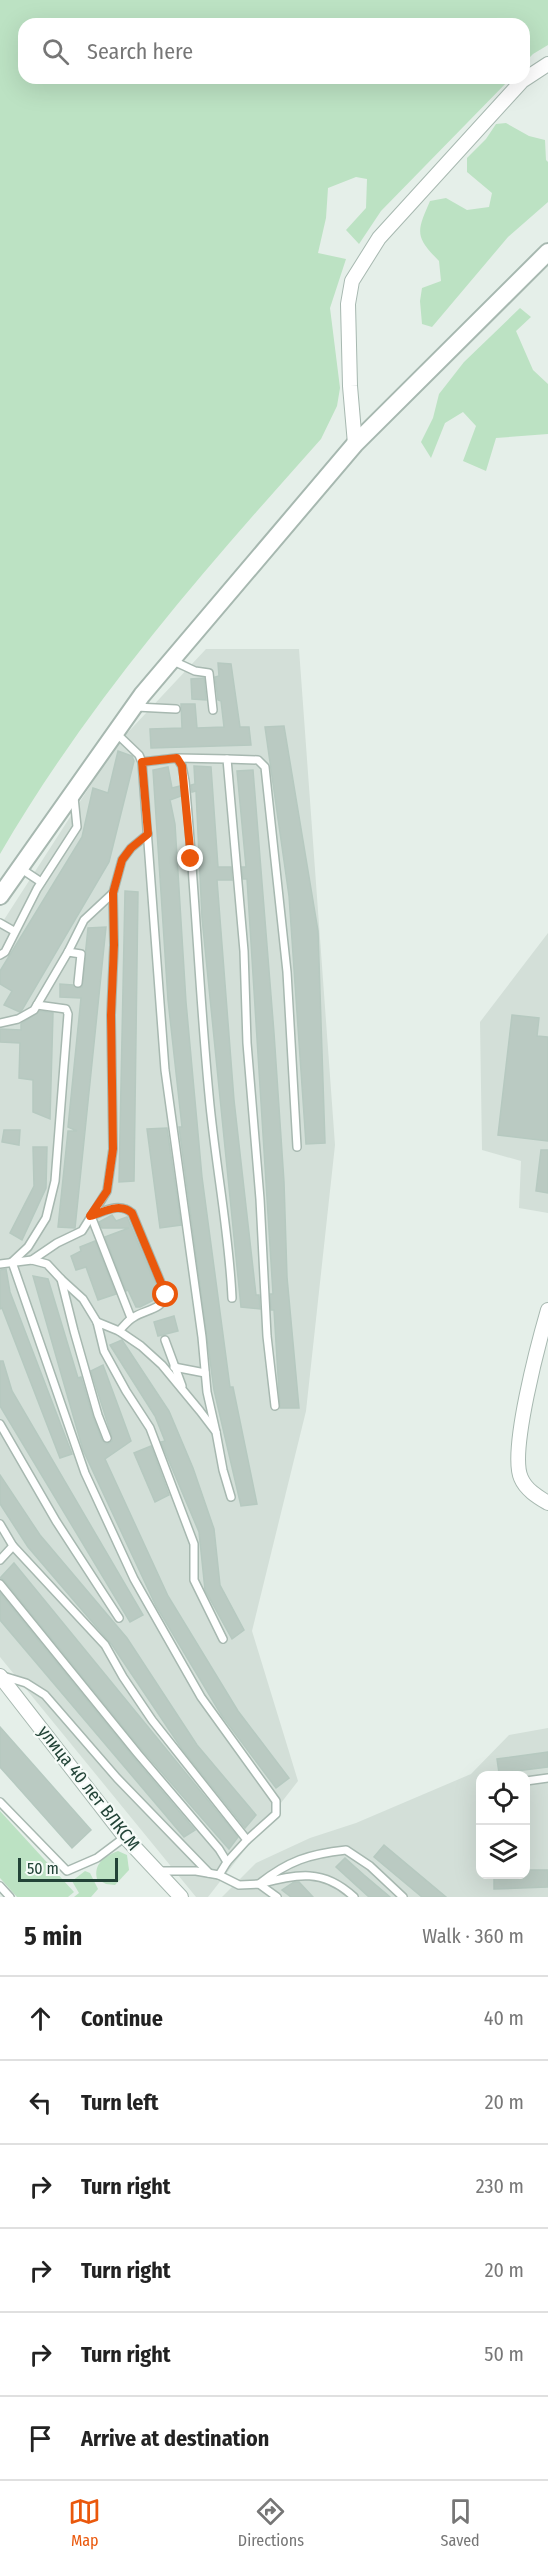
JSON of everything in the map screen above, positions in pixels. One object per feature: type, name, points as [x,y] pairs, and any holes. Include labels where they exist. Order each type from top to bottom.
[{"type":"street","points":[[530,76],[548,64]]},
{"type":"street","points":[[355,444],[350,386],[348,304],[352,281],[379,238],[519,84]]},
{"type":"street","points":[[0,896],[133,707],[171,660],[355,444],[548,252]]},
{"type":"street","points":[[548,1310],[533,1364],[518,1457],[521,1478],[532,1493],[548,1503]]},
{"type":"street","name":"улица 40 лет ВЛКСМ","points":[[0,1675],[125,1837],[181,1897]]},
{"type":"lane","points":[[171,660],[195,671],[209,673],[213,710]]},
{"type":"lane","points":[[133,707],[176,709]]},
{"type":"lane","points":[[116,732],[139,755],[142,762],[165,1070],[205,1373],[223,1470],[231,1497]]},
{"type":"lane","points":[[142,762],[177,758],[258,760],[265,767],[287,972],[297,1147]]},
{"type":"lane","points":[[177,758],[182,766],[185,781],[208,1086],[214,1152],[229,1248],[232,1298]]},
{"type":"lane","points":[[227,759],[244,951],[247,1043],[260,1199],[267,1336],[275,1406]]},
{"type":"lane","points":[[0,955],[5,952],[41,882],[77,827],[74,792]]},
{"type":"lane","points":[[32,1260],[57,1243],[82,1231],[107,1191],[113,1149],[111,1015],[114,945],[113,893],[122,860],[131,848],[148,834]]},
{"type":"lane","points":[[20,868],[41,882]]},
{"type":"lane","points":[[0,1023],[18,1019],[34,1010],[84,920],[113,893]]},
{"type":"lane","points":[[0,923],[14,932]]},
{"type":"lane","points":[[68,952],[81,954],[78,982]]},
{"type":"lane","points":[[12,1262],[28,1247],[46,1218],[55,1181],[68,1014],[66,1009],[37,1005]]},
{"type":"lane","points":[[90,1216],[119,1207],[132,1213],[166,1295],[165,1300],[131,1318],[119,1331]]},
{"type":"lane","points":[[90,1216],[131,1318]]},
{"type":"lane","points":[[0,1264],[32,1260],[47,1264],[83,1299],[97,1322],[104,1351],[150,1428],[194,1544],[194,1580],[223,1639]]},
{"type":"lane","points":[[12,1262],[85,1473],[134,1579],[201,1697],[276,1802],[276,1814],[247,1840],[227,1862],[219,1875]]},
{"type":"lane","points":[[61,1279],[98,1415],[107,1438]]},
{"type":"lane","points":[[97,1322],[119,1331],[162,1365],[183,1388],[216,1432]]},
{"type":"lane","points":[[165,1340],[183,1388]]},
{"type":"lane","points":[[162,1365],[205,1373]]},
{"type":"lane","points":[[0,1424],[56,1521],[119,1618]]},
{"type":"lane","points":[[0,1524],[13,1546],[105,1645],[152,1720],[247,1840]]},
{"type":"lane","points":[[0,1560],[13,1546]]},
{"type":"lane","points":[[0,1584],[138,1755],[219,1849],[227,1862]]},
{"type":"lane","points":[[0,1675],[26,1683],[45,1695],[117,1778],[209,1873]]},
{"type":"lane","points":[[530,1780],[548,1778]]},
{"type":"lane","points":[[0,1802],[67,1871],[97,1858],[125,1837]]},
{"type":"lane","points":[[260,1884],[280,1867],[302,1857],[346,1850],[370,1866],[403,1897]]},
{"type":"lane","points":[[155,1871],[209,1873],[219,1875],[239,1885],[260,1884],[286,1877],[316,1875],[339,1883],[354,1897]]},
{"type":"lane","points":[[260,1884],[277,1897]]},
{"type":"lane","points":[[0,1886],[10,1897]]},
{"type":"shaded area","points":[[206,649],[299,649],[335,1145],[306,1411],[252,1631],[298,1781],[208,1897],[196,1897],[0,1657],[0,926],[117,744]]},
{"type":"shaded area","points":[[548,933],[548,1213],[519,1208],[521,1161],[482,1150],[480,1022]]},
{"type":"shaded area","points":[[548,1728],[548,1897],[222,1897],[256,1863],[310,1838],[356,1823],[471,1774],[509,1735]]},
{"type":"green space","points":[[0,0],[548,0],[548,45],[530,57],[530,18],[18,18],[18,84],[505,84],[381,211],[359,244],[346,230],[366,208],[367,179],[356,177],[328,188],[326,218],[318,253],[346,259],[330,308],[340,388],[337,406],[321,439],[234,537],[150,638],[71,743],[0,854]]},
{"type":"green space","points":[[506,123],[529,136],[545,140],[548,162],[548,202],[508,237],[432,327],[422,324],[420,301],[422,288],[441,281],[439,261],[425,245],[420,233],[430,201],[446,198],[467,210],[489,207],[492,193],[467,172],[467,158],[486,139],[496,124]]},
{"type":"green space","points":[[520,308],[531,317],[516,331],[533,370],[548,384],[548,434],[496,438],[486,471],[463,461],[476,426],[463,412],[445,423],[431,458],[421,442],[433,418],[439,394],[464,362]]},
{"type":"green space","points":[[0,1811],[74,1892],[68,1897],[17,1897],[0,1878]]},
{"type":"green space","points":[[118,1851],[127,1855],[129,1870],[115,1885],[106,1884],[97,1879],[98,1865],[109,1855]]},
{"type":"green space","points":[[85,1871],[90,1873],[98,1889],[91,1897],[74,1897],[79,1893],[72,1881]]},
{"type":"building","points":[[218,663],[231,664],[240,727],[249,727],[251,745],[151,748],[150,729],[182,728],[181,704],[195,704],[197,728],[224,727],[215,677],[219,676]]},
{"type":"building","points":[[204,678],[206,700],[192,699],[191,679]]},
{"type":"building","points":[[284,726],[318,931],[325,1143],[306,1144],[289,896],[265,727]]},
{"type":"building","points":[[118,751],[132,756],[134,761],[109,862],[20,1012],[4,1005],[12,991],[0,984],[0,971],[82,837],[93,788],[108,793]]},
{"type":"building","points":[[194,766],[211,767],[218,867],[231,867],[232,880],[217,880],[234,1100],[256,1295],[259,1295],[260,1309],[241,1307],[202,918],[196,791],[192,792],[191,785],[195,784]]},
{"type":"building","points":[[168,767],[172,788],[180,786],[181,796],[170,800],[175,824],[186,1002],[202,1177],[230,1387],[233,1387],[257,1504],[241,1506],[214,1390],[179,1127],[182,1127],[168,1000],[153,770]]},
{"type":"building","points":[[253,770],[284,1182],[287,1277],[299,1408],[280,1408],[274,1310],[271,1310],[270,1294],[273,1294],[247,879],[243,879],[242,867],[246,867],[237,771]]},
{"type":"building","points":[[125,891],[138,892],[134,1181],[119,1182]]},
{"type":"building","points":[[106,927],[75,1228],[58,1227],[68,1131],[77,1131],[68,1127],[81,998],[60,997],[60,984],[82,987],[88,928]]},
{"type":"building","points":[[40,1011],[53,1013],[50,1119],[33,1112],[33,1080],[19,1078],[20,1043],[0,1042],[0,1029],[21,1030],[21,1024]]},
{"type":"building","points":[[512,1015],[539,1018],[537,1036],[548,1037],[548,1141],[498,1135]]},
{"type":"building","points":[[167,1128],[181,1225],[160,1228],[147,1129]]},
{"type":"building","points":[[4,1130],[20,1130],[19,1145],[2,1142]]},
{"type":"building","points":[[33,1147],[47,1147],[46,1188],[22,1240],[10,1233],[34,1186]]},
{"type":"building","points":[[541,1150],[548,1150],[548,1193],[536,1191]]},
{"type":"building","points":[[112,1215],[116,1221],[127,1217],[160,1295],[140,1307],[136,1307],[128,1290],[126,1291],[105,1237],[129,1228],[102,1228],[99,1222]]},
{"type":"building","points":[[95,1241],[116,1294],[98,1300],[86,1267],[76,1270],[71,1256],[81,1251],[80,1247]]},
{"type":"building","points":[[6,1269],[10,1292],[72,1454],[60,1458],[2,1308],[0,1309],[0,1270]]},
{"type":"building","points":[[33,1276],[48,1279],[78,1378],[81,1377],[93,1417],[102,1440],[107,1444],[112,1441],[112,1437],[91,1371],[103,1365],[131,1441],[105,1459],[168,1596],[238,1711],[289,1778],[276,1788],[222,1716],[156,1606],[83,1450]]},
{"type":"building","points":[[174,1316],[178,1331],[158,1336],[154,1322]]},
{"type":"building","points":[[122,1340],[169,1411],[193,1468],[214,1529],[220,1585],[244,1630],[232,1639],[205,1590],[199,1532],[161,1442],[165,1441],[155,1416],[110,1345]]},
{"type":"building","points":[[0,1361],[3,1361],[12,1391],[143,1615],[130,1622],[0,1406]]},
{"type":"building","points":[[151,1446],[169,1495],[155,1502],[134,1453]]},
{"type":"building","points":[[0,1475],[40,1535],[127,1638],[197,1745],[256,1815],[245,1828],[182,1749],[112,1645],[28,1547],[0,1504]]},
{"type":"building","points":[[14,1563],[238,1837],[229,1849],[142,1750],[4,1580],[0,1578]]},
{"type":"building","points":[[0,1593],[195,1830],[184,1837],[0,1620]]},
{"type":"building","points":[[0,1727],[91,1830],[72,1848],[0,1767]]},
{"type":"building","points":[[548,1752],[548,1767],[499,1771],[497,1759]]},
{"type":"building","points":[[384,1845],[446,1897],[422,1897],[374,1857]]},
{"type":"building","points":[[345,1858],[390,1897],[369,1897],[336,1867]]},
{"type":"building","points":[[530,1870],[548,1870],[548,1887],[494,1889],[494,1879],[530,1879]]},
{"type":"building","points":[[294,1882],[299,1882],[313,1897],[291,1897],[282,1890]]},
{"type":"route","points":[[166,1295],[132,1213],[119,1207],[90,1216],[107,1191],[113,1149],[111,1015],[114,945],[113,893],[122,860],[131,848],[148,834],[142,762],[177,758],[182,766],[188,809],[191,859]]}]
